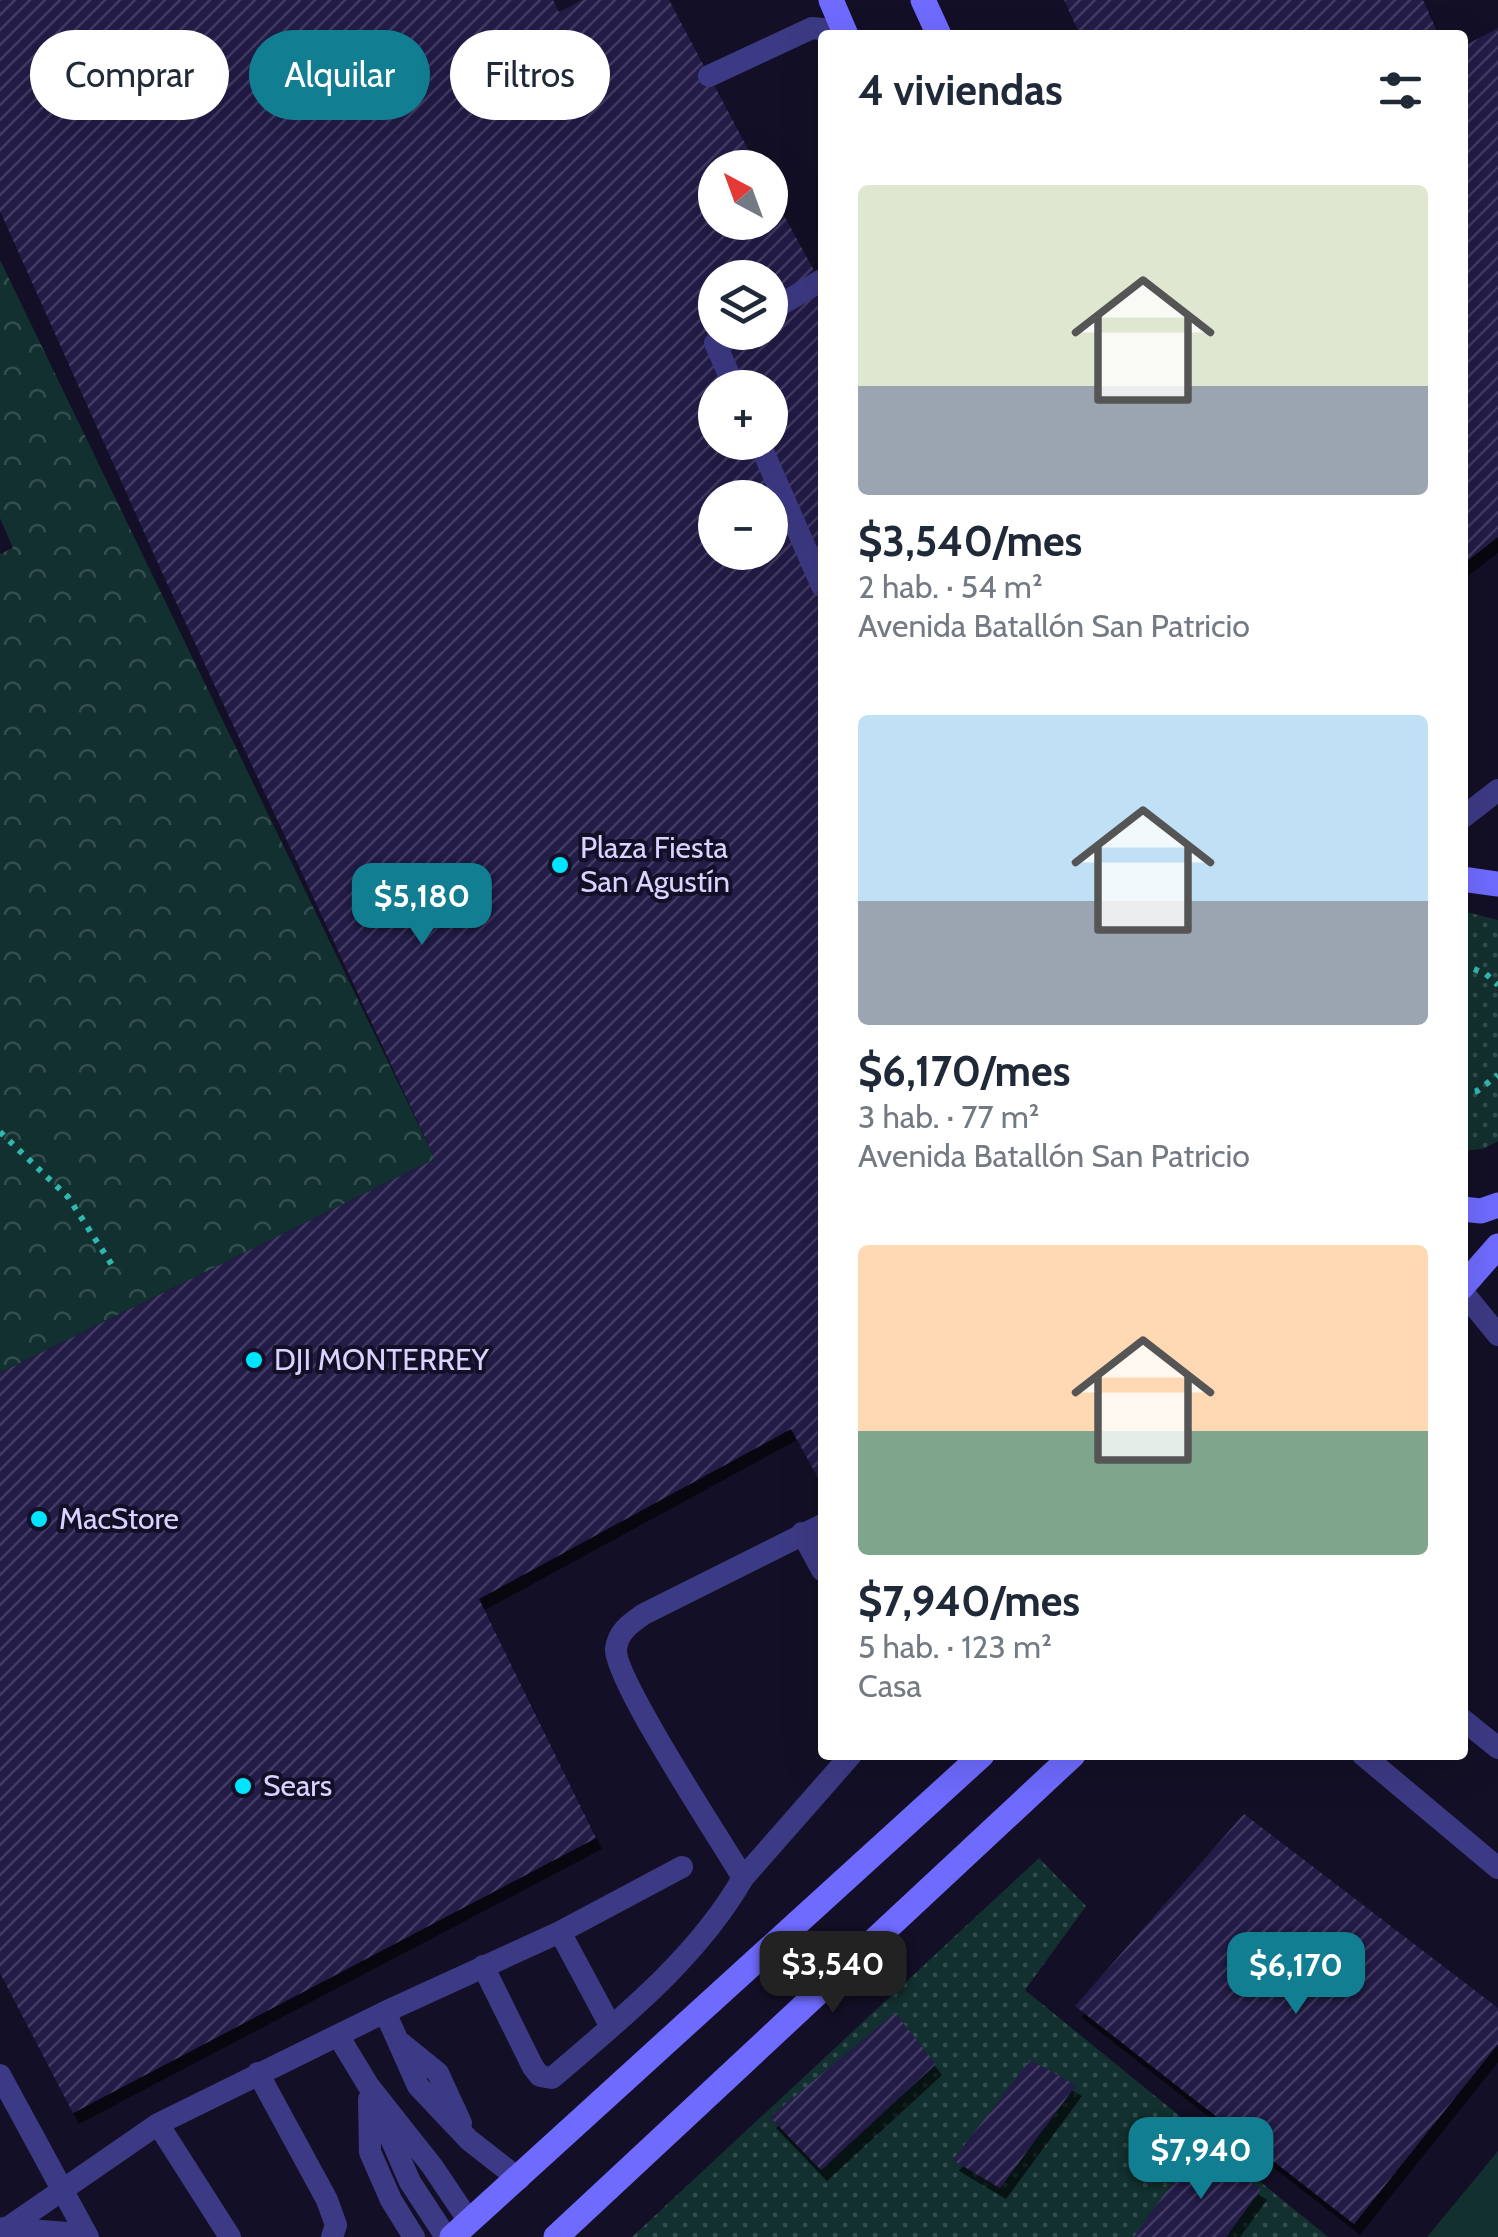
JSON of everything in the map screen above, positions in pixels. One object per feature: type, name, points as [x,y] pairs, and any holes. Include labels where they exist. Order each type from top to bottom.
[{"type":"street","points":[[830,0],[844,30]]},
{"type":"street","points":[[923,0],[936,30]]},
{"type":"street","points":[[1468,880],[1498,884]]},
{"type":"street","points":[[1468,1210],[1481,1211],[1498,1204]]},
{"type":"street","points":[[1468,1282],[1498,1246]]},
{"type":"street","points":[[456,2232],[519,2179],[977,1760]]},
{"type":"street","points":[[556,2237],[1068,1760]]},
{"type":"lane","points":[[709,76],[812,28],[825,30]]},
{"type":"lane","points":[[788,300],[818,282]]},
{"type":"lane","points":[[767,460],[818,577]]},
{"type":"lane","points":[[1468,813],[1498,790]]},
{"type":"lane","points":[[1468,1297],[1498,1335]]},
{"type":"lane","points":[[744,1878],[638,1703],[616,1652],[618,1639],[627,1626],[644,1614],[812,1529],[818,1554]]},
{"type":"lane","points":[[1468,1724],[1498,1748]]},
{"type":"lane","points":[[483,1966],[533,2067],[540,2076],[552,2078],[701,1941],[744,1878],[847,1760]]},
{"type":"lane","points":[[1369,1760],[1498,1868]]},
{"type":"lane","points":[[1,2229],[158,2124],[385,2012],[560,1932],[682,1867]]},
{"type":"lane","points":[[560,1932],[611,2027]]},
{"type":"lane","points":[[385,2012],[418,2086],[469,2140],[519,2179]]},
{"type":"lane","points":[[339,2037],[368,2085],[432,2166],[456,2232]]},
{"type":"lane","points":[[258,2074],[326,2200],[336,2225],[332,2237]]},
{"type":"lane","points":[[0,2075],[88,2237]]},
{"type":"lane","points":[[368,2085],[370,2152],[391,2200],[414,2237]]},
{"type":"lane","points":[[158,2124],[230,2237]]},
{"type":"lane","points":[[1,2229],[74,2237]]},
{"type":"path","points":[[1468,966],[1486,974],[1498,985]]},
{"type":"path","points":[[1468,1093],[1498,1075]]},
{"type":"path","points":[[0,1132],[68,1197],[112,1264]]},
{"type":"green space","points":[[0,260],[435,1159],[0,1373],[0,554],[13,548],[0,518]]},
{"type":"green space","points":[[1468,912],[1498,920],[1498,1141],[1483,1149],[1468,1150]]},
{"type":"green space","points":[[1039,1858],[1086,1906],[1025,1990],[1328,2237],[632,2237]]},
{"type":"green space","points":[[1498,2151],[1498,2237],[1427,2237]]},
{"type":"building","name":"Plaza Fiesta San Agustín","points":[[0,0],[553,0],[559,12],[582,0],[669,0],[748,150],[698,150],[698,240],[788,240],[788,223],[818,278],[818,1478],[791,1429],[479,1599],[596,1838],[73,2113],[0,1973],[0,1373],[435,1159],[161,570],[0,211]]},
{"type":"building","points":[[1064,0],[1423,0],[1437,30],[1078,30]]},
{"type":"building","points":[[1498,28],[1498,537],[1468,560],[1468,44]]},
{"type":"building","points":[[1244,1814],[1498,2008],[1498,2044],[1354,2224],[1075,2006]]},
{"type":"building","points":[[895,2013],[936,2064],[821,2170],[770,2117]]},
{"type":"building","points":[[1030,2060],[1076,2085],[1000,2188],[953,2160]]},
{"type":"building","points":[[1197,2148],[1261,2189],[1226,2237],[1134,2237]]},
{"type":"place","name":"Plaza Fiesta San Agustín","points":[[560,865]]},
{"type":"place","name":"DJI MONTERREY","points":[[254,1360]]},
{"type":"place","name":"MacStore","points":[[39,1519]]},
{"type":"place","name":"Sears","points":[[243,1786]]}]
